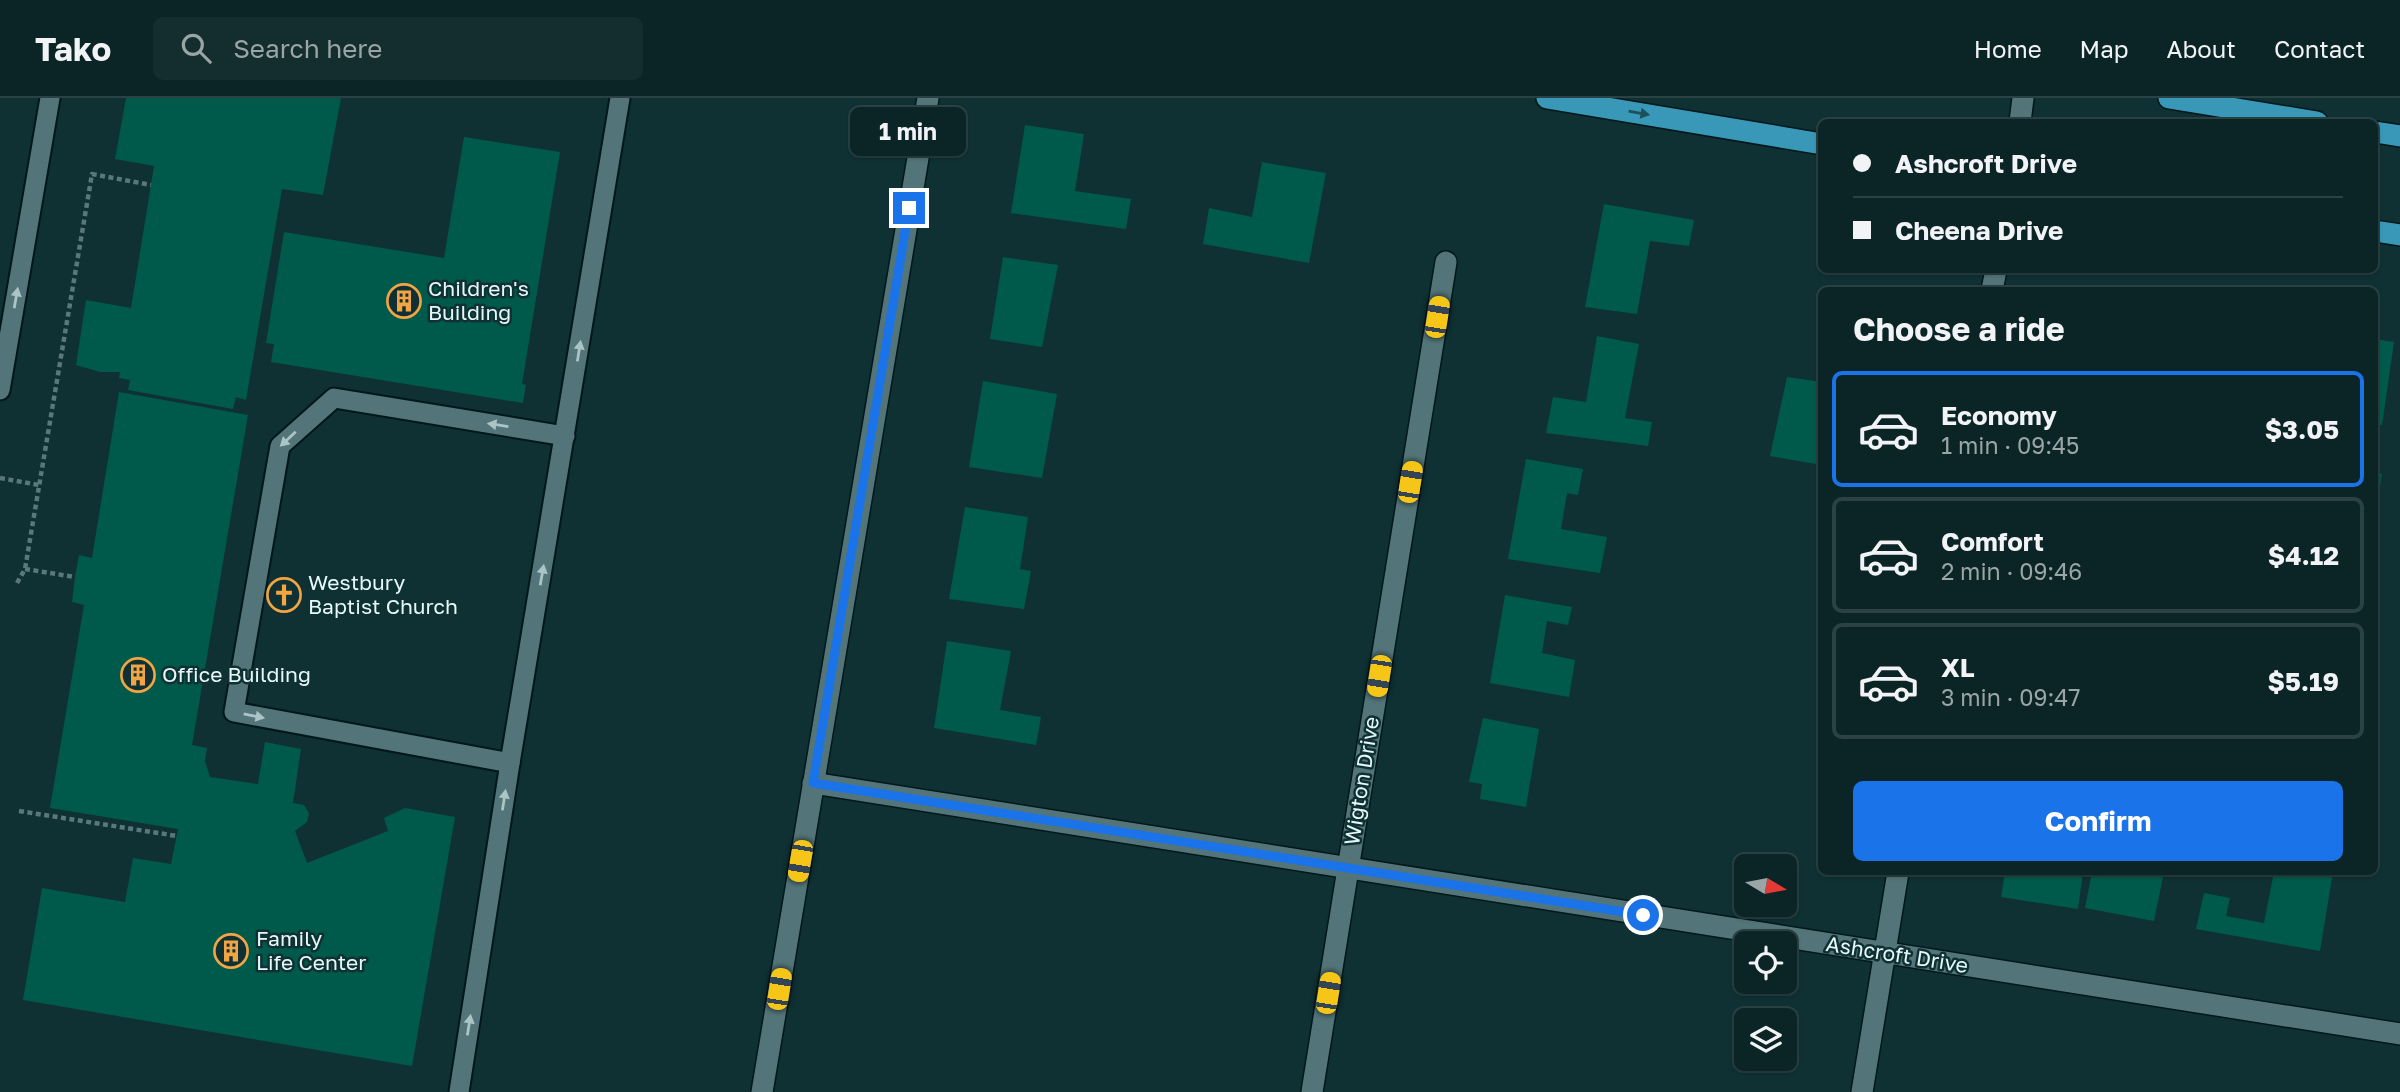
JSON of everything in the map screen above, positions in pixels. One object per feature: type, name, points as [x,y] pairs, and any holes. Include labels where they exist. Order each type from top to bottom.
[{"type":"main road","points":[[1547,98],[1818,143]]},
{"type":"main road","points":[[2169,98],[2298,119]]},
{"type":"main road","points":[[2378,132],[2400,136]]},
{"type":"main road","points":[[2378,231],[2400,235]]},
{"type":"street","points":[[762,1092],[928,98]]},
{"type":"street","points":[[2020,119],[2024,98]]},
{"type":"street","name":"Wigton Drive","points":[[1312,1092],[1446,262]]},
{"type":"street","name":"Ashcroft Drive","points":[[813,783],[2400,1034]]},
{"type":"street","points":[[1862,1092],[1898,875]]},
{"type":"lane","points":[[0,390],[50,98]]},
{"type":"lane","points":[[459,1092],[510,763],[620,98]]},
{"type":"lane","points":[[510,763],[234,712],[280,446],[334,398],[565,436]]},
{"type":"path","points":[[17,583],[25,569],[92,174],[151,185]]},
{"type":"path","points":[[0,478],[39,485]]},
{"type":"path","points":[[25,569],[75,578]]},
{"type":"path","points":[[19,811],[177,836]]},
{"type":"building","points":[[126,98],[341,98],[323,195],[282,189],[246,400],[236,397],[233,409],[128,390],[130,380],[119,378],[120,372],[100,372],[76,365],[86,300],[131,308],[154,166],[115,159]]},
{"type":"building","points":[[1025,125],[1084,134],[1075,191],[1131,199],[1126,229],[1011,213]]},
{"type":"building","name":"Children's Building","points":[[464,137],[560,152],[522,384],[526,385],[523,403],[271,362],[274,344],[266,343],[284,232],[444,258]]},
{"type":"building","points":[[1262,162],[1326,173],[1309,263],[1203,244],[1209,208],[1252,217]]},
{"type":"building","points":[[1604,204],[1694,220],[1689,246],[1650,241],[1637,314],[1585,307]]},
{"type":"building","points":[[1003,257],[1058,265],[1042,347],[990,339]]},
{"type":"building","points":[[1597,336],[1639,344],[1625,418],[1652,422],[1648,446],[1546,433],[1553,397],[1586,402]]},
{"type":"building","points":[[2378,339],[2394,342],[2382,425],[2378,424]]},
{"type":"building","points":[[1787,377],[1818,381],[1818,464],[1770,456]]},
{"type":"building","points":[[983,381],[1057,394],[1042,478],[969,467]]},
{"type":"building","points":[[119,392],[248,415],[192,745],[207,748],[205,761],[210,777],[258,784],[265,742],[301,749],[293,803],[304,805],[309,813],[307,822],[295,831],[307,863],[388,831],[384,818],[405,808],[455,817],[412,1066],[23,1000],[42,888],[125,902],[133,858],[171,864],[178,829],[50,808],[84,605],[72,602],[75,577],[79,555],[92,558]]},
{"type":"building","points":[[1526,459],[1583,469],[1578,495],[1567,493],[1561,529],[1607,537],[1600,573],[1508,559]]},
{"type":"building","points":[[2378,473],[2382,474],[2378,499]]},
{"type":"building","points":[[965,507],[1028,517],[1020,569],[1031,571],[1024,609],[949,599]]},
{"type":"building","points":[[1505,595],[1572,607],[1568,625],[1547,621],[1542,653],[1575,660],[1569,697],[1490,683]]},
{"type":"building","points":[[947,641],[1011,651],[1000,710],[1041,717],[1036,745],[934,728]]},
{"type":"building","points":[[1483,718],[1539,729],[1526,807],[1480,799],[1482,784],[1469,782]]},
{"type":"building","points":[[2005,875],[2083,875],[2078,909],[2001,897]]},
{"type":"building","points":[[2091,875],[2163,877],[2154,921],[2085,908]]},
{"type":"building","points":[[2273,875],[2333,875],[2320,951],[2196,929],[2204,893],[2230,898],[2226,916],[2264,923]]},
{"type":"place","name":"Children's Building","points":[[404,301]]},
{"type":"place","name":"Westbury Baptist Church","points":[[284,595]]},
{"type":"place","name":"Office Building","points":[[138,675]]},
{"type":"place","name":"Family Life Center","points":[[231,951]]},
{"type":"route","points":[[909,208],[813,783],[1643,915]]}]
